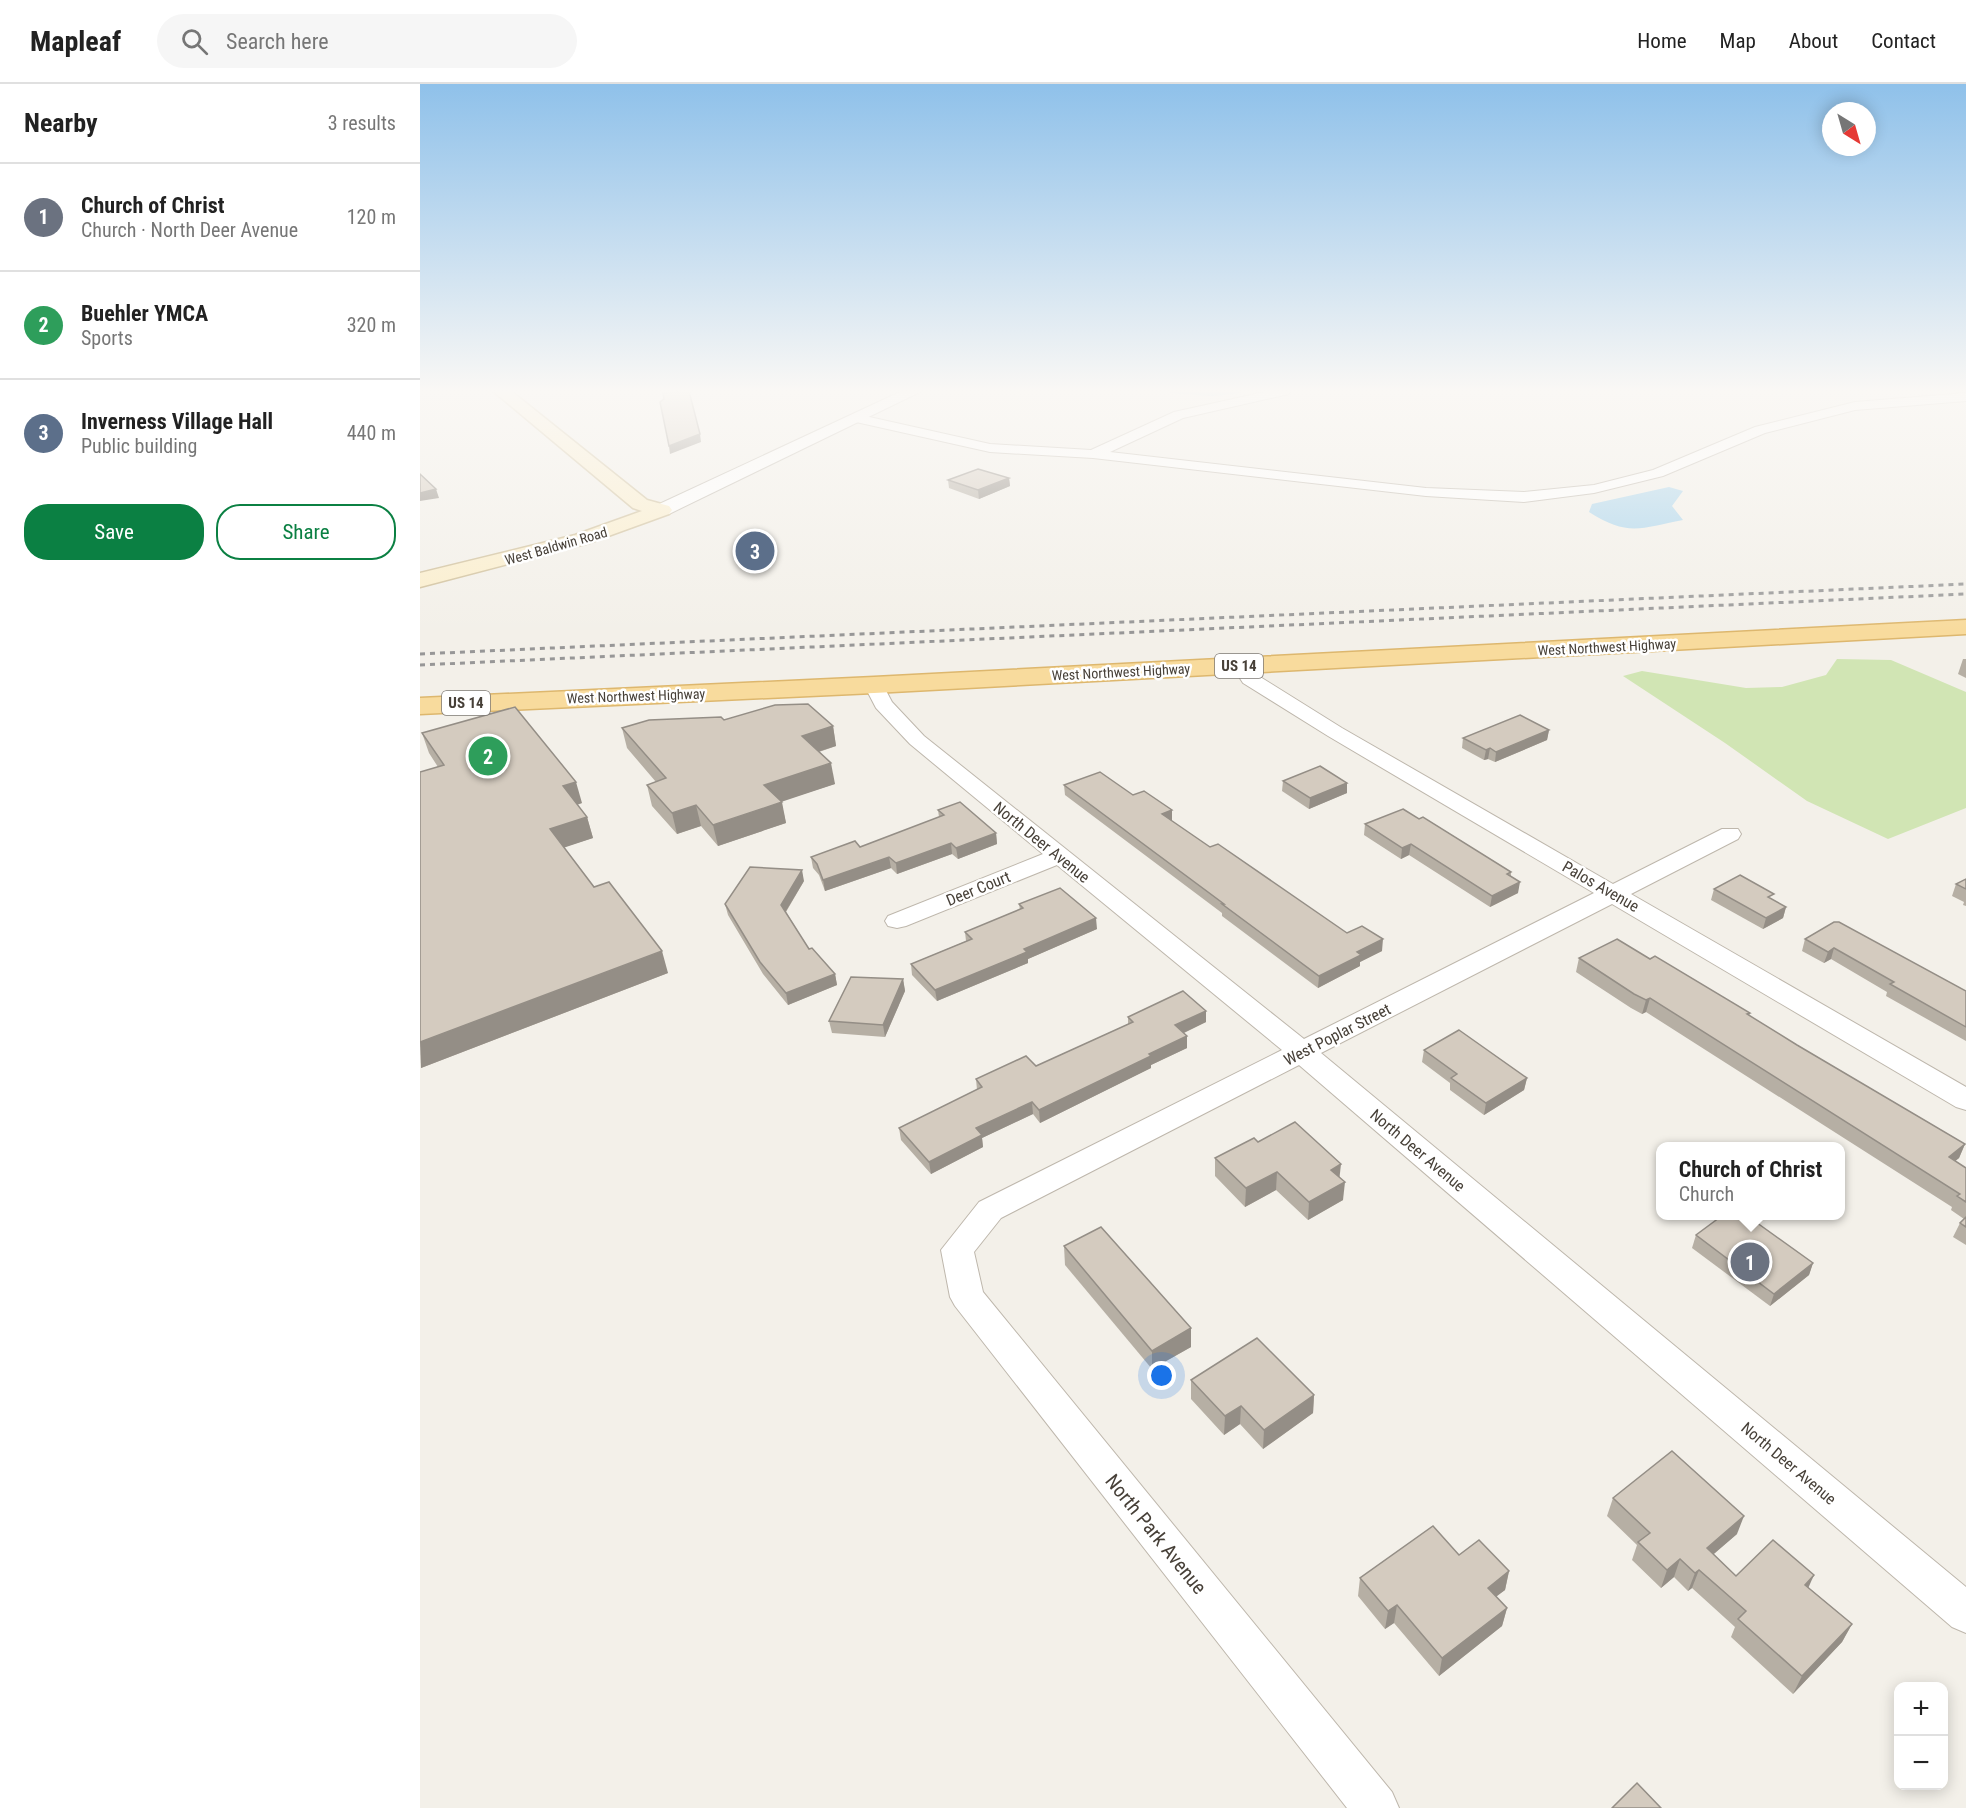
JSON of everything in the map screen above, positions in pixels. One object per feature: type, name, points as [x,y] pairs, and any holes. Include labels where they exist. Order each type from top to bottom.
[{"type":"main road","points":[[600,471],[640,504],[662,510]]},
{"type":"main road","name":"West Baldwin Road","points":[[420,580],[582,539],[662,510]]},
{"type":"main road","name":"West Baldwin Road","points":[[420,586],[447,575]]},
{"type":"main road","name":"West Northwest Highway","points":[[420,706],[874,685],[1966,627]]},
{"type":"main road","points":[[420,692],[512,701]]},
{"type":"street","points":[[662,510],[743,471]]},
{"type":"street","points":[[1246,471],[1426,492],[1524,497],[1594,489],[1662,471]]},
{"type":"street","name":"Palos Avenue","points":[[1242,666],[1250,679],[1335,732],[1966,1100]]},
{"type":"street","name":"North Deer Avenue","points":[[874,685],[883,704],[917,740],[1302,1052],[1966,1613]]},
{"type":"street","name":"West Poplar Street","points":[[957,1250],[990,1210],[1730,834]]},
{"type":"street","name":"Deer Court","points":[[897,921],[1059,856]]},
{"type":"street","name":"North Park Avenue","points":[[957,1250],[966,1298],[1376,1808]]},
{"type":"green space","points":[[1837,659],[1891,660],[1966,692],[1966,808],[1888,839],[1807,801],[1725,743],[1623,676],[1642,671],[1746,688],[1782,687],[1826,675]]},
{"type":"water","points":[[1669,487],[1683,491],[1672,506],[1683,520],[1645,528],[1625,528],[1589,512],[1592,504]]},
{"type":"building","points":[[971,471],[986,471],[1009,478],[978,490],[948,480]]},
{"type":"building","points":[[420,474],[436,489],[420,493]]},
{"type":"building","points":[[808,704],[833,726],[802,736],[831,763],[764,785],[782,802],[713,825],[696,805],[672,813],[647,785],[666,778],[622,728],[649,720],[721,717],[724,720],[775,705]]},
{"type":"building","points":[[515,707],[576,782],[563,786],[587,817],[550,829],[594,887],[609,882],[662,951],[420,1042],[420,772],[444,765],[422,733]]},
{"type":"building","points":[[1520,715],[1549,730],[1496,752],[1490,748],[1486,750],[1463,738]]},
{"type":"building","points":[[1320,766],[1347,783],[1310,798],[1283,781]]},
{"type":"building","points":[[1100,772],[1133,795],[1144,791],[1172,810],[1162,814],[1210,847],[1218,844],[1347,933],[1362,926],[1383,939],[1357,952],[1361,955],[1319,976],[1064,785]]},
{"type":"building","points":[[960,802],[996,833],[956,848],[951,843],[896,863],[889,857],[823,880],[817,864],[811,857],[855,841],[860,847],[944,815],[938,810]]},
{"type":"building","points":[[1403,809],[1419,819],[1423,817],[1511,872],[1507,874],[1520,882],[1492,896],[1411,844],[1402,848],[1365,824]]},
{"type":"building","points":[[750,867],[802,870],[781,905],[809,949],[812,948],[835,974],[786,993],[760,962],[725,904]]},
{"type":"building","points":[[1740,875],[1774,894],[1768,897],[1786,907],[1766,918],[1714,889]]},
{"type":"building","points":[[1966,879],[1966,889],[1956,884]]},
{"type":"building","points":[[1060,888],[1096,918],[1024,949],[1027,952],[935,990],[911,964],[972,939],[965,932],[1023,908],[1019,904]]},
{"type":"building","points":[[1834,922],[1839,922],[1966,991],[1966,1027],[1890,984],[1894,982],[1834,948],[1828,952],[1805,939]]},
{"type":"building","points":[[1617,939],[1650,959],[1655,956],[1750,1013],[1747,1014],[1797,1045],[1965,1144],[1949,1157],[1966,1168],[1966,1202],[1957,1196],[1960,1194],[1650,998],[1646,1000],[1634,994],[1579,958]]},
{"type":"building","points":[[851,977],[903,979],[883,1025],[829,1021]]},
{"type":"building","points":[[1183,991],[1206,1011],[1175,1025],[1187,1036],[1149,1054],[1151,1056],[1039,1110],[1032,1102],[976,1128],[982,1135],[929,1162],[899,1128],[982,1087],[976,1079],[1026,1056],[1036,1066],[1133,1022],[1128,1017]]},
{"type":"building","points":[[1459,1030],[1527,1078],[1486,1103],[1451,1078],[1457,1074],[1424,1050]]},
{"type":"building","points":[[1295,1122],[1341,1164],[1331,1170],[1345,1182],[1309,1202],[1277,1172],[1246,1188],[1215,1158],[1254,1138],[1258,1142]]},
{"type":"building","points":[[1966,1217],[1966,1227],[1960,1223]]},
{"type":"building","points":[[1716,1220],[1753,1220],[1813,1263],[1774,1294],[1696,1235]]},
{"type":"building","points":[[1101,1227],[1191,1328],[1152,1351],[1064,1246]]},
{"type":"building","points":[[1257,1338],[1314,1395],[1264,1430],[1241,1406],[1225,1416],[1191,1380]]},
{"type":"building","points":[[1672,1451],[1744,1516],[1707,1548],[1736,1576],[1773,1540],[1814,1575],[1805,1585],[1852,1624],[1802,1676],[1738,1619],[1746,1611],[1699,1570],[1695,1573],[1680,1559],[1667,1570],[1638,1542],[1650,1533],[1613,1498]]},
{"type":"building","points":[[1433,1526],[1459,1555],[1479,1540],[1509,1571],[1488,1588],[1507,1608],[1442,1658],[1397,1605],[1388,1611],[1360,1578]]},
{"type":"building","points":[[1637,1783],[1661,1808],[1612,1808]]},
{"type":"railway","points":[[420,654],[1966,584]]},
{"type":"railway","points":[[420,665],[1966,594]]},
{"type":"place","name":"Inverness Village Hall","points":[[755,551]]},
{"type":"place","name":"Buehler YMCA","points":[[488,756]]},
{"type":"place","name":"Church of Christ","points":[[1750,1262]]}]
